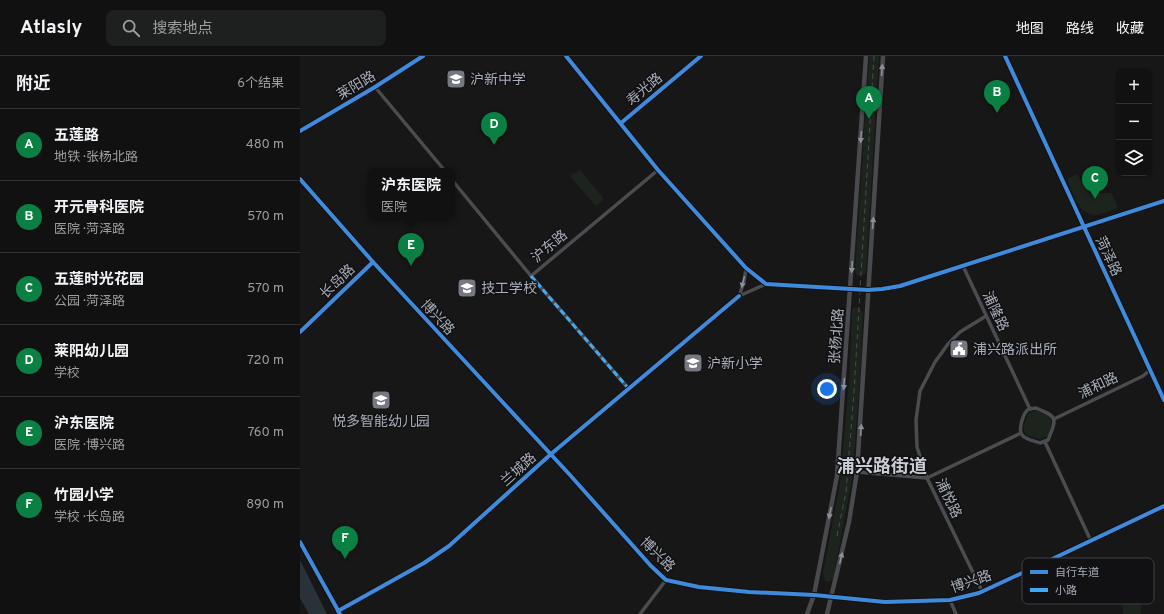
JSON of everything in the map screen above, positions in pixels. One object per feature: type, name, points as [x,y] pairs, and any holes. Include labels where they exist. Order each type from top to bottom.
[{"type":"main road","name":"张杨北路","points":[[807,614],[814,595],[837,476],[866,56]]},
{"type":"main road","name":"张杨北路","points":[[827,614],[849,522],[857,472],[883,56]]},
{"type":"street","name":"莱阳路","points":[[300,131],[423,56]]},
{"type":"street","points":[[566,56],[658,170],[746,268],[766,284],[868,290],[900,286],[1164,201]]},
{"type":"street","name":"寿光路","points":[[621,123],[700,56]]},
{"type":"street","name":"菏泽路","points":[[1005,56],[1164,400]]},
{"type":"street","points":[[375,86],[443,168]]},
{"type":"street","name":"沪东路","points":[[455,184],[531,276],[658,170]]},
{"type":"street","name":"博兴路","points":[[300,179],[372,262],[551,454],[651,566],[666,580],[699,587],[749,592],[832,596],[885,602],[950,600],[982,591],[1022,573]]},
{"type":"street","name":"长岛路","points":[[300,332],[372,262]]},
{"type":"street","name":"浦隆路","points":[[963,266],[1030,409]]},
{"type":"street","points":[[739,296],[744,282],[746,268]]},
{"type":"street","points":[[531,276],[628,388]]},
{"type":"street","name":"兰城路","points":[[339,612],[424,563],[448,546],[551,454],[739,296],[766,284]]},
{"type":"street","name":"浦悦路","points":[[982,591],[927,478],[917,447],[916,420],[920,391],[935,362],[948,344],[960,332],[986,316]]},
{"type":"street","name":"浦和路","points":[[1054,418],[1143,376],[1150,370]]},
{"type":"street","points":[[1036,408],[1050,414],[1054,418],[1055,424],[1048,440],[1045,442],[1040,443],[1029,439],[1024,437],[1021,433],[1020,427],[1026,413],[1030,409],[1036,408]]},
{"type":"street","points":[[857,472],[927,478],[1021,433]]},
{"type":"street","points":[[1045,442],[1091,541]]},
{"type":"street","name":"博兴路","points":[[1054,558],[1164,506]]},
{"type":"street","points":[[300,542],[339,612]]},
{"type":"street","points":[[640,614],[666,580]]},
{"type":"street","points":[[950,600],[956,614]]},
{"type":"shaded area","points":[[869,56],[879,56],[866,273],[864,275],[857,275],[855,272]]},
{"type":"shaded area","points":[[580,170],[604,199],[596,206],[570,176]]},
{"type":"shaded area","points":[[1077,174],[1091,193],[1112,193],[1118,208],[1097,215],[1083,210],[1076,201],[1067,179]]},
{"type":"shaded area","points":[[855,307],[860,308],[863,312],[860,380],[852,479],[833,579],[829,582],[825,581],[823,573],[840,483],[849,381],[852,309]]},
{"type":"shaded area","points":[[1036,410],[1048,415],[1052,423],[1048,436],[1040,439],[1026,435],[1023,427],[1028,414]]},
{"type":"shaded area","points":[[300,561],[327,614],[309,614],[300,598]]},
{"type":"shaded area","points":[[1123,604],[1141,604],[1141,614],[1123,614]]},
{"type":"railway","points":[[837,536],[846,492],[854,392],[874,56]]},
{"type":"marked path","points":[[531,276],[628,388]]},
{"type":"cycle path","points":[[300,131],[375,87],[423,56]]},
{"type":"cycle path","points":[[566,56],[658,170],[746,268],[766,284],[868,290],[900,286],[1164,201]]},
{"type":"cycle path","points":[[621,123],[701,56]]},
{"type":"cycle path","points":[[1005,56],[1164,400]]},
{"type":"cycle path","points":[[300,179],[373,262],[570,475],[651,566],[666,580],[699,587],[749,592],[814,595],[885,602],[950,600],[979,593],[1022,573]]},
{"type":"cycle path","points":[[300,332],[373,262]]},
{"type":"cycle path","points":[[338,611],[424,563],[449,546],[551,454],[739,296]]},
{"type":"cycle path","points":[[1054,558],[1164,506]]},
{"type":"cycle path","points":[[300,542],[340,614]]},
{"type":"place","name":"沪新中学","points":[[456,79]]},
{"type":"place","name":"开元骨科医院","points":[[997,113]]},
{"type":"place","name":"五莲路","points":[[869,119]]},
{"type":"place","name":"莱阳幼儿园","points":[[494,145]]},
{"type":"place","name":"五莲时光花园","points":[[1095,199]]},
{"type":"place","name":"沪东医院","points":[[411,266]]},
{"type":"place","name":"技工学校","points":[[467,288]]},
{"type":"place","name":"浦兴路派出所","points":[[959,349]]},
{"type":"place","name":"沪新小学","points":[[693,363]]},
{"type":"place","name":"悦多智能幼儿园","points":[[381,400]]},
{"type":"place","name":"竹园小学","points":[[345,559]]},
{"type":"district","name":"浦兴路街道","points":[[882,466]]}]
